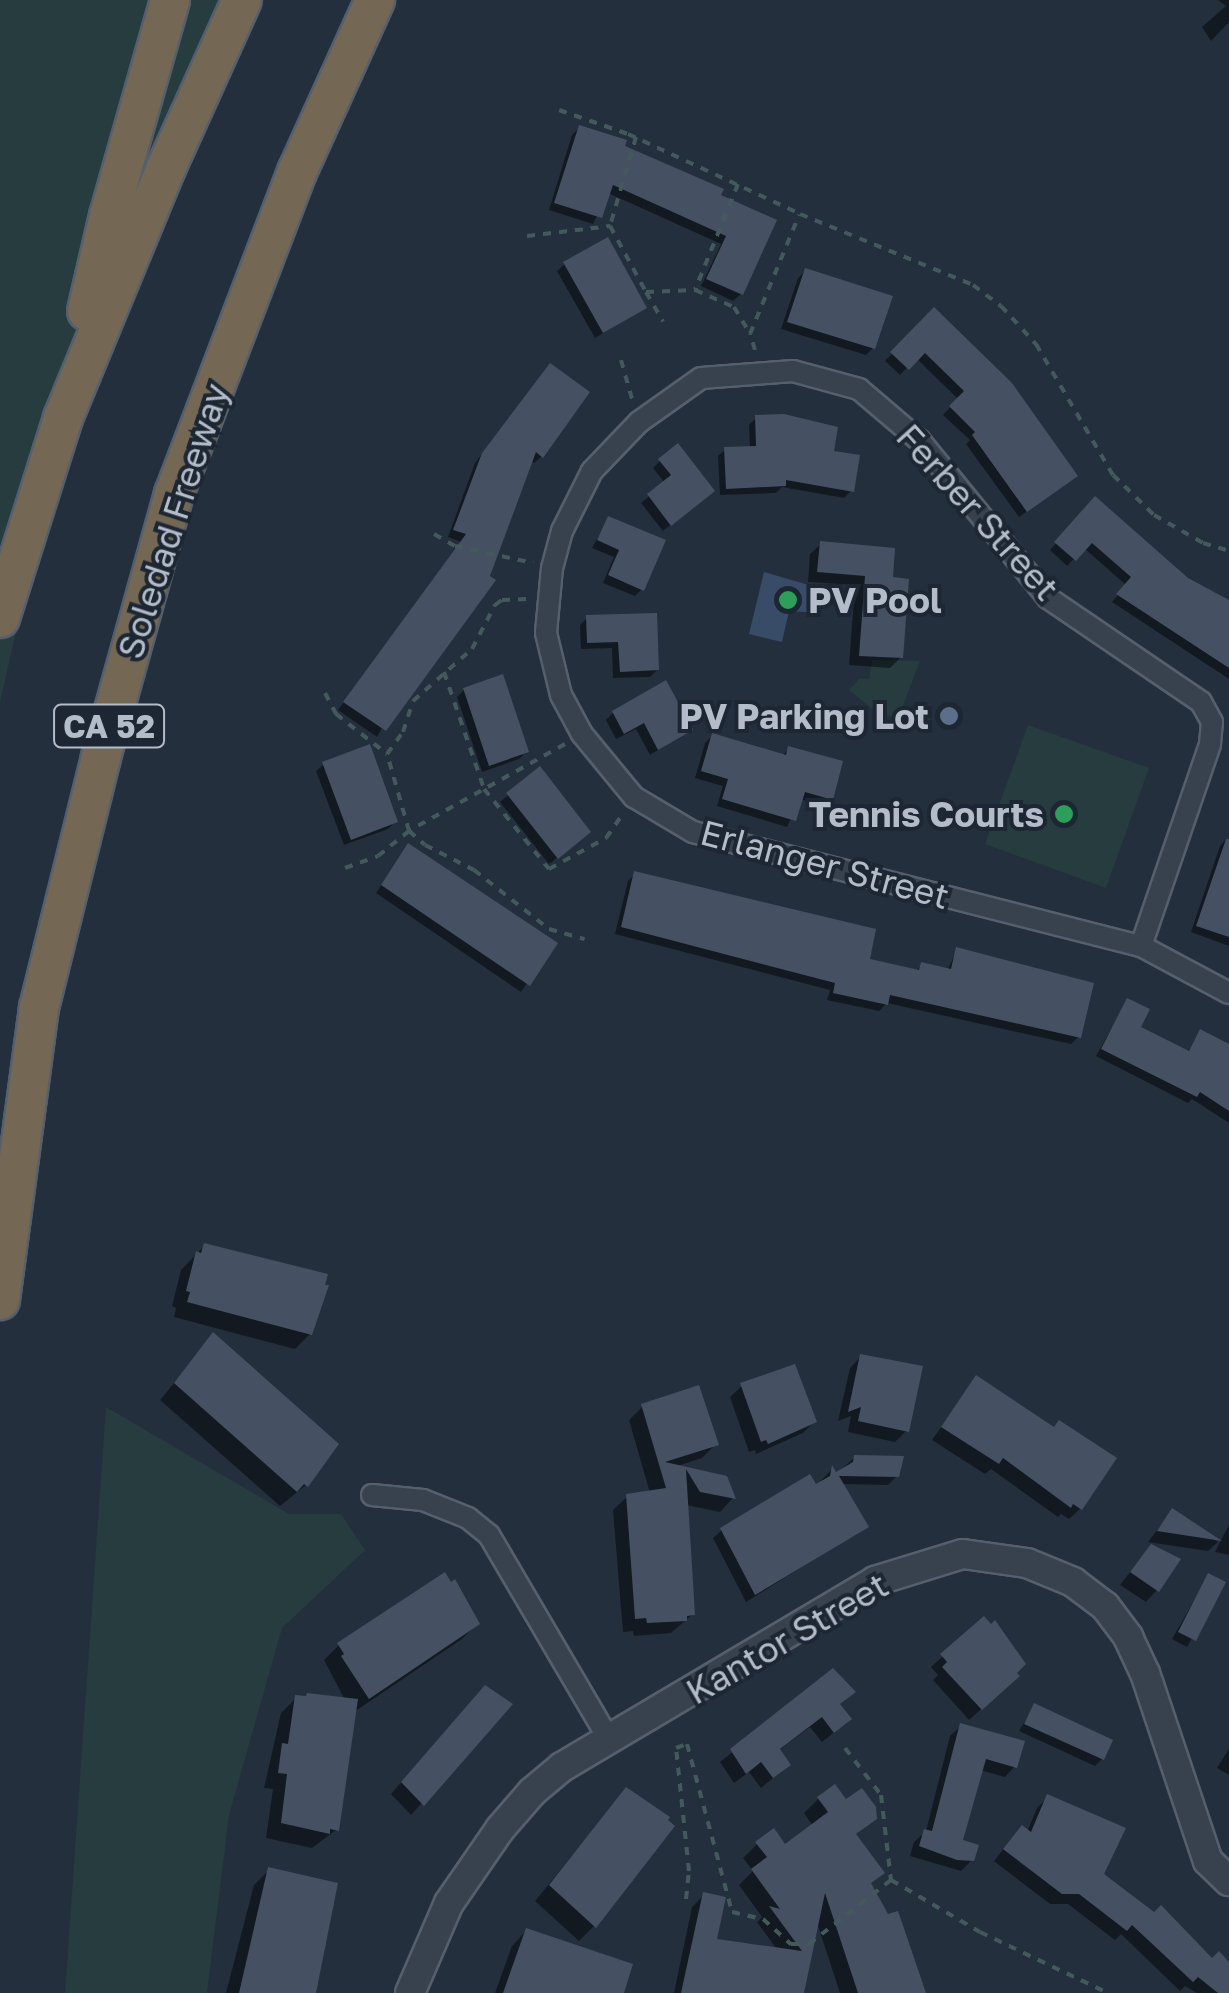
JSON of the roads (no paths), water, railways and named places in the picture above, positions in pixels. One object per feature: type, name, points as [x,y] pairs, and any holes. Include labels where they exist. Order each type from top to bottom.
[{"type":"highway","points":[[0,618],[63,418],[109,216],[170,0]]},
{"type":"highway","points":[[63,418],[166,168],[242,0]]},
{"type":"highway","name":"Soledad Freeway","points":[[0,1300],[39,1008],[100,757],[174,494],[298,172],[375,0]]},
{"type":"highway","points":[[298,172],[394,0]]},
{"type":"street","name":"Ferber Street","points":[[548,601],[562,531],[592,471],[639,422],[701,378],[792,372],[860,389],[920,441],[1048,598],[1201,702],[1212,722],[1210,744],[1141,946]]},
{"type":"street","name":"Erlanger Street","points":[[548,601],[546,633],[561,695],[582,734],[634,798],[693,832],[1141,946],[1229,993]]},
{"type":"street","points":[[372,1495],[423,1500],[468,1518],[489,1535],[610,1742]]},
{"type":"street","name":"Kantor Street","points":[[410,1993],[449,1903],[500,1829],[562,1767],[610,1742],[875,1581],[964,1554],[1027,1563],[1073,1582],[1104,1606],[1128,1637],[1145,1673],[1208,1861],[1229,1880]]},
{"type":"water","name":"PV Pool","points":[[764,572],[819,588],[820,613],[789,611],[782,642],[749,634]]},
{"type":"place","name":"PV Pool","points":[[788,600]]},
{"type":"place","name":"PV Parking Lot","points":[[949,716]]},
{"type":"place","name":"Tennis Courts","points":[[1064,814]]}]
